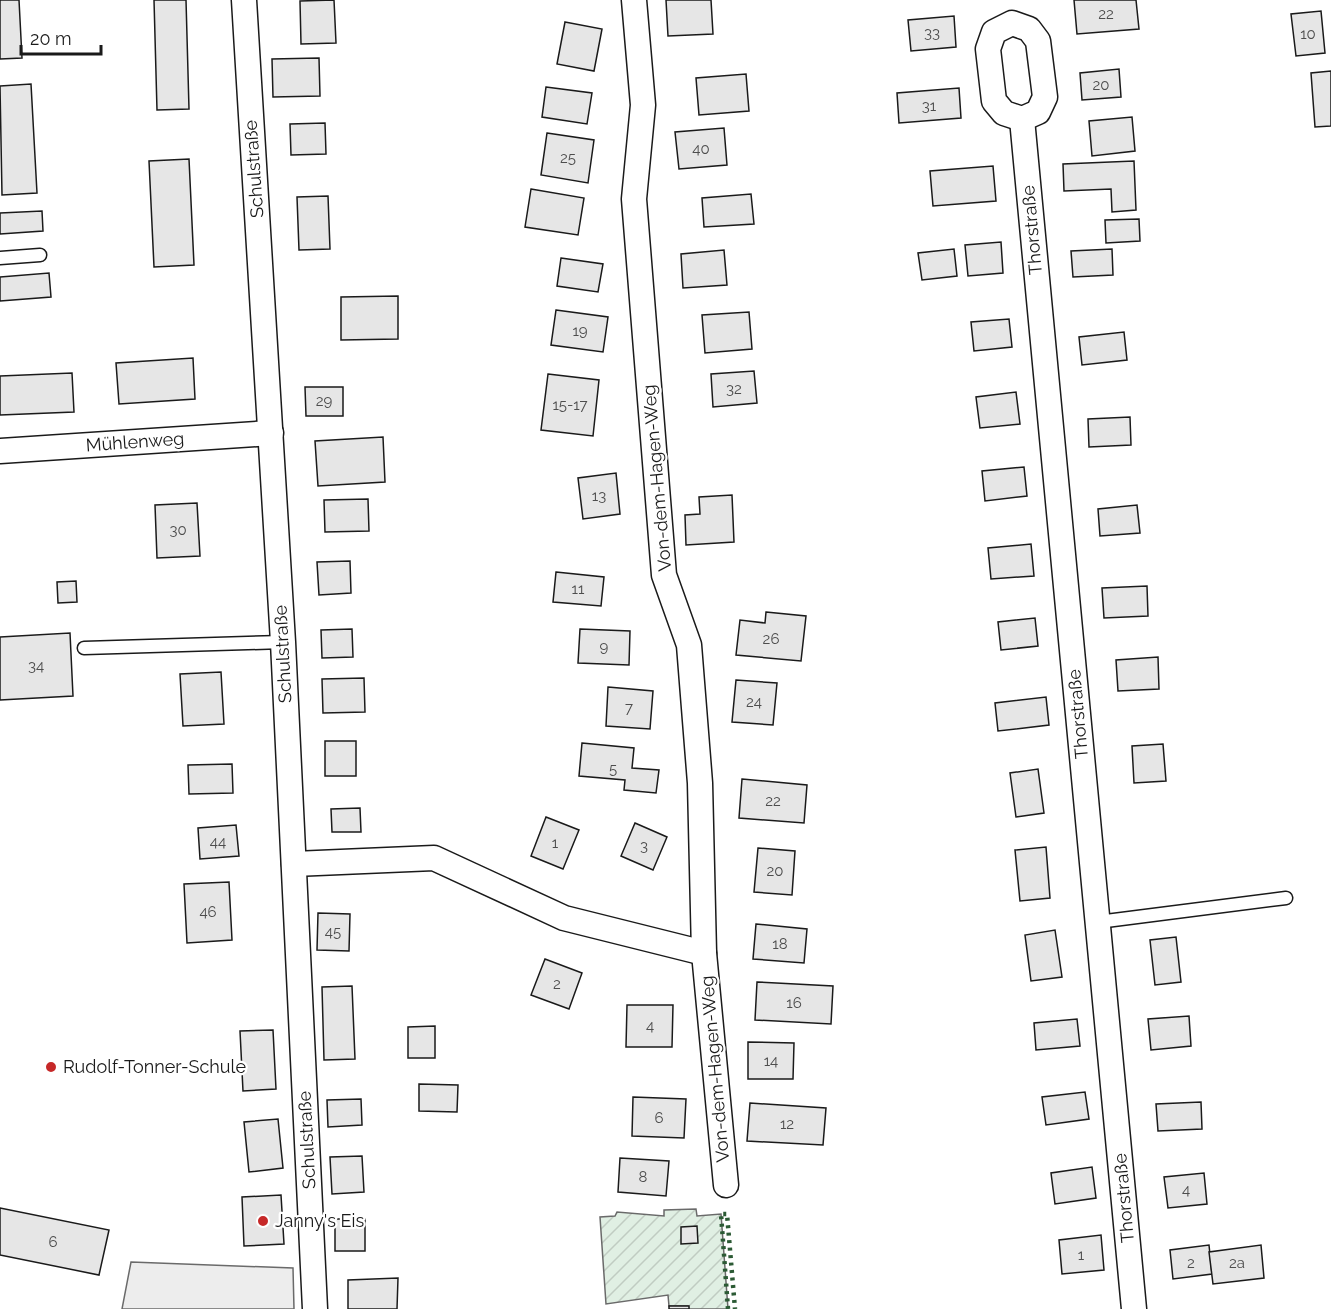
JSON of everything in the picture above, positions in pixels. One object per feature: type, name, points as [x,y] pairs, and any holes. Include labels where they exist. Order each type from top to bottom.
[{"type":"street","name":"Schulstraße","points":[[244,0],[283,642],[315,1309]]},
{"type":"street","name":"Von-dem-Hagen-Weg","points":[[634,0],[643,105],[634,199],[664,574],[689,645],[700,783],[704,953],[726,1185]]},
{"type":"street","name":"Thorstraße","points":[[1022,119],[1134,1309]]},
{"type":"street","name":"Mühlenweg","points":[[0,451],[271,433]]},
{"type":"street","name":"Von-dem-Hagen-Weg","points":[[294,864],[434,858],[564,918],[704,953]]},
{"type":"lane","points":[[0,258],[40,255]]},
{"type":"lane","points":[[84,648],[283,642]]},
{"type":"lane","points":[[1098,922],[1286,898]]},
{"type":"green space","points":[[696,1209],[697,1216],[721,1214],[728,1309],[689,1309],[688,1306],[669,1306],[668,1295],[606,1304],[600,1217],[615,1216],[617,1212],[664,1216],[664,1210]]},
{"type":"shaded area","points":[[131,1262],[293,1268],[294,1309],[122,1309]]},
{"type":"building","points":[[0,0],[19,0],[22,58],[0,59]]},
{"type":"building","points":[[154,0],[186,0],[189,109],[157,110]]},
{"type":"building","points":[[334,0],[336,43],[301,44],[300,1]]},
{"type":"building","points":[[666,0],[711,0],[713,34],[668,36]]},
{"type":"building","points":[[1074,0],[1136,0],[1139,29],[1077,34]]},
{"type":"building","points":[[1321,11],[1325,53],[1296,56],[1291,14]]},
{"type":"building","points":[[954,16],[956,47],[911,51],[908,20]]},
{"type":"building","points":[[565,22],[602,29],[594,71],[557,64]]},
{"type":"building","points":[[319,58],[320,96],[273,97],[272,59]]},
{"type":"building","points":[[1119,69],[1121,97],[1082,100],[1080,73]]},
{"type":"building","points":[[1331,71],[1331,126],[1315,127],[1311,73]]},
{"type":"building","points":[[746,74],[749,111],[699,115],[696,78]]},
{"type":"building","points":[[31,84],[37,193],[2,195],[0,86]]},
{"type":"building","points":[[546,87],[592,93],[587,124],[542,117]]},
{"type":"building","points":[[959,88],[961,118],[899,123],[897,93]]},
{"type":"building","points":[[1132,117],[1135,151],[1092,156],[1089,121]]},
{"type":"building","points":[[325,123],[326,154],[291,155],[290,124]]},
{"type":"building","points":[[724,128],[727,165],[679,169],[675,132]]},
{"type":"building","points":[[547,133],[594,140],[588,183],[541,175]]},
{"type":"building","points":[[189,159],[194,265],[154,267],[149,161]]},
{"type":"building","points":[[1134,161],[1136,210],[1112,212],[1111,189],[1064,191],[1063,164]]},
{"type":"building","points":[[993,166],[996,201],[933,206],[930,171]]},
{"type":"building","points":[[531,189],[584,198],[578,235],[525,227]]},
{"type":"building","points":[[751,194],[754,224],[704,227],[702,198]]},
{"type":"building","points":[[328,196],[330,249],[299,250],[297,197]]},
{"type":"building","points":[[42,211],[43,231],[0,234],[0,213]]},
{"type":"building","points":[[1139,219],[1140,241],[1106,243],[1105,220]]},
{"type":"building","points":[[1001,242],[1003,273],[968,276],[965,245]]},
{"type":"building","points":[[954,249],[957,276],[922,280],[918,253]]},
{"type":"building","points":[[1112,249],[1113,275],[1073,277],[1071,251]]},
{"type":"building","points":[[724,250],[727,285],[683,288],[681,254]]},
{"type":"building","points":[[561,258],[603,264],[598,292],[557,286]]},
{"type":"building","points":[[49,273],[51,297],[0,301],[0,277]]},
{"type":"building","points":[[398,296],[398,339],[341,340],[341,297]]},
{"type":"building","points":[[556,310],[608,317],[603,352],[551,345]]},
{"type":"building","points":[[749,312],[752,349],[705,353],[702,315]]},
{"type":"building","points":[[1009,319],[1012,347],[974,351],[971,322]]},
{"type":"building","points":[[1124,332],[1127,360],[1082,365],[1079,337]]},
{"type":"building","points":[[193,358],[195,399],[119,404],[116,363]]},
{"type":"building","points":[[754,371],[757,403],[713,407],[711,374]]},
{"type":"building","points":[[72,373],[74,412],[0,415],[0,376]]},
{"type":"building","points":[[548,374],[599,380],[593,436],[541,430]]},
{"type":"building","points":[[305,387],[343,387],[343,416],[306,416]]},
{"type":"building","points":[[1016,392],[1020,424],[980,428],[976,397]]},
{"type":"building","points":[[1130,417],[1131,445],[1089,447],[1088,419]]},
{"type":"building","points":[[383,437],[385,482],[318,486],[315,441]]},
{"type":"building","points":[[1024,467],[1027,496],[985,501],[982,471]]},
{"type":"building","points":[[616,473],[620,514],[583,519],[578,478]]},
{"type":"building","points":[[732,495],[734,542],[686,545],[685,515],[700,514],[699,497]]},
{"type":"building","points":[[368,499],[369,531],[325,532],[324,500]]},
{"type":"building","points":[[197,503],[200,556],[157,558],[155,505]]},
{"type":"building","points":[[1137,505],[1140,533],[1100,536],[1098,509]]},
{"type":"building","points":[[1031,544],[1034,576],[991,579],[988,548]]},
{"type":"building","points":[[350,561],[351,593],[319,595],[317,562]]},
{"type":"building","points":[[556,572],[604,577],[601,606],[553,602]]},
{"type":"building","points":[[76,581],[77,602],[58,603],[57,582]]},
{"type":"building","points":[[1147,586],[1148,616],[1104,618],[1102,588]]},
{"type":"building","points":[[766,612],[806,616],[801,661],[736,655],[740,620],[765,623]]},
{"type":"building","points":[[1035,618],[1038,646],[1001,650],[998,622]]},
{"type":"building","points":[[352,629],[353,657],[322,658],[321,630]]},
{"type":"building","points":[[580,629],[630,631],[629,665],[578,663]]},
{"type":"building","points":[[70,633],[73,696],[0,700],[0,637]]},
{"type":"building","points":[[1158,657],[1159,689],[1118,691],[1116,660]]},
{"type":"building","points":[[221,672],[224,724],[183,726],[180,674]]},
{"type":"building","points":[[364,678],[365,712],[323,713],[322,679]]},
{"type":"building","points":[[736,680],[777,683],[773,725],[732,722]]},
{"type":"building","points":[[608,687],[653,691],[650,729],[606,726]]},
{"type":"building","points":[[1046,697],[1049,725],[998,731],[995,703]]},
{"type":"building","points":[[325,741],[356,741],[356,776],[325,776]]},
{"type":"building","points":[[582,743],[634,748],[632,768],[659,770],[656,793],[624,790],[625,780],[579,776]]},
{"type":"building","points":[[1163,744],[1166,781],[1134,783],[1132,746]]},
{"type":"building","points":[[232,764],[233,793],[189,794],[188,765]]},
{"type":"building","points":[[1038,769],[1044,813],[1016,817],[1010,773]]},
{"type":"building","points":[[742,779],[807,785],[804,823],[739,818]]},
{"type":"building","points":[[360,808],[361,832],[332,832],[331,809]]},
{"type":"building","points":[[546,817],[579,830],[563,869],[531,856]]},
{"type":"building","points":[[635,823],[667,837],[653,870],[621,856]]},
{"type":"building","points":[[236,825],[239,856],[200,859],[198,828]]},
{"type":"building","points":[[1046,847],[1050,898],[1020,901],[1015,850]]},
{"type":"building","points":[[758,848],[795,851],[792,895],[754,892]]},
{"type":"building","points":[[229,882],[232,940],[187,943],[184,884]]},
{"type":"building","points":[[318,913],[350,914],[349,951],[317,950]]},
{"type":"building","points":[[756,924],[807,929],[804,963],[753,959]]},
{"type":"building","points":[[1055,930],[1062,977],[1031,981],[1025,935]]},
{"type":"building","points":[[1176,937],[1181,982],[1155,985],[1150,940]]},
{"type":"building","points":[[545,959],[582,973],[569,1009],[531,995]]},
{"type":"building","points":[[757,982],[833,986],[831,1024],[755,1020]]},
{"type":"building","points":[[352,986],[355,1059],[324,1060],[322,987]]},
{"type":"building","points":[[627,1005],[673,1005],[672,1047],[626,1047]]},
{"type":"building","points":[[1189,1016],[1191,1046],[1151,1050],[1148,1019]]},
{"type":"building","points":[[1077,1019],[1080,1046],[1036,1050],[1034,1023]]},
{"type":"building","points":[[435,1026],[435,1058],[408,1058],[408,1027]]},
{"type":"building","points":[[273,1030],[276,1089],[243,1091],[240,1031]]},
{"type":"building","points":[[748,1042],[794,1043],[793,1079],[748,1079]]},
{"type":"building","points":[[419,1084],[458,1085],[457,1112],[419,1111]]},
{"type":"building","points":[[1085,1092],[1089,1119],[1046,1125],[1042,1097]]},
{"type":"building","points":[[633,1097],[686,1099],[684,1138],[632,1136]]},
{"type":"building","points":[[361,1099],[362,1125],[328,1127],[327,1100]]},
{"type":"building","points":[[1201,1102],[1202,1129],[1158,1131],[1156,1104]]},
{"type":"building","points":[[750,1103],[826,1108],[823,1145],[747,1141]]},
{"type":"building","points":[[278,1119],[283,1168],[249,1172],[244,1122]]},
{"type":"building","points":[[362,1156],[364,1192],[332,1194],[330,1157]]},
{"type":"building","points":[[620,1158],[669,1161],[666,1196],[618,1192]]},
{"type":"building","points":[[1092,1167],[1096,1198],[1055,1204],[1051,1173]]},
{"type":"building","points":[[1204,1173],[1207,1204],[1168,1208],[1164,1177]]},
{"type":"building","name":"Janny's Eis","points":[[281,1195],[284,1244],[244,1246],[242,1197]]},
{"type":"building","points":[[0,1208],[109,1230],[99,1275],[0,1255]]},
{"type":"building","points":[[335,1219],[365,1219],[365,1251],[335,1251]]},
{"type":"building","points":[[697,1226],[698,1243],[681,1244],[681,1227]]},
{"type":"building","points":[[1101,1235],[1104,1270],[1062,1274],[1059,1240]]},
{"type":"building","points":[[1209,1245],[1212,1274],[1173,1279],[1170,1250]]},
{"type":"building","points":[[1261,1245],[1264,1278],[1213,1284],[1209,1252]]},
{"type":"building","points":[[398,1278],[397,1309],[348,1309],[348,1280]]},
{"type":"building","points":[[669,1306],[689,1306],[689,1309],[669,1309]]},
{"type":"hedge","points":[[728,1309],[721,1214],[727,1214],[735,1309]]},
{"type":"place","name":"Rudolf-Tonner-Schule","points":[[51,1067]]},
{"type":"place","name":"Janny's Eis","points":[[263,1221]]}]
